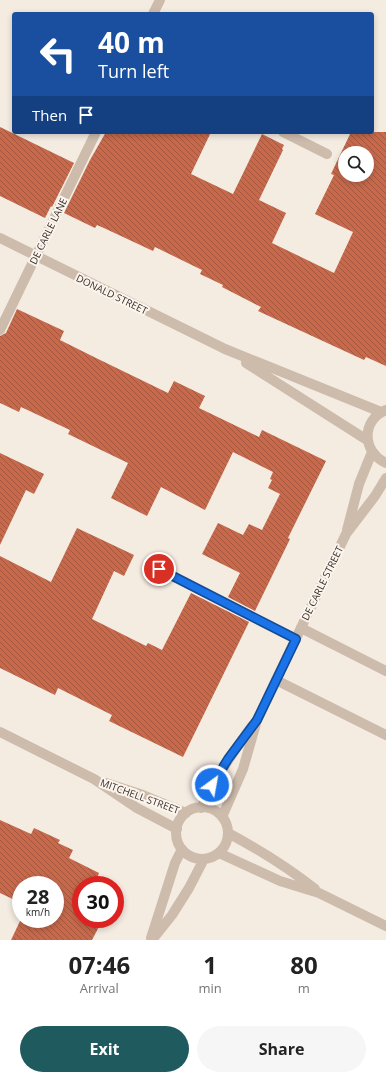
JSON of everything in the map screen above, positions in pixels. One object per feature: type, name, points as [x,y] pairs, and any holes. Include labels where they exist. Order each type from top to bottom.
[{"type":"street","points":[[154,12],[160,0]]},
{"type":"street","name":"DE CARLE LANE","points":[[0,330],[95,134]]},
{"type":"street","points":[[286,134],[327,154]]},
{"type":"street","name":"DONALD STREET","points":[[0,238],[225,349],[384,411]]},
{"type":"street","name":"DONALD STREET","points":[[225,349],[367,440]]},
{"type":"street","points":[[384,411],[375,417],[370,424],[367,440],[372,452],[386,463]]},
{"type":"street","name":"DE CARLE STREET","points":[[222,817],[242,769],[257,720],[346,534],[357,490],[372,452]]},
{"type":"street","name":"DE CARLE STREET","points":[[346,534],[375,496],[386,478]]},
{"type":"street","points":[[159,569],[296,639]]},
{"type":"street","points":[[301,628],[386,671]]},
{"type":"street","points":[[276,680],[386,735]]},
{"type":"street","name":"DE CARLE STREET","points":[[201,808],[212,785],[228,759],[257,720]]},
{"type":"street","name":"MITCHELL STREET","points":[[0,732],[94,779],[137,808],[177,829]]},
{"type":"street","name":"MITCHELL STREET","points":[[94,779],[142,795],[186,813]]},
{"type":"street","points":[[196,808],[209,808],[222,817],[226,822],[228,833],[224,847],[219,853],[204,859],[188,855],[182,849],[178,843],[177,829],[186,813],[196,808]]},
{"type":"street","points":[[228,833],[265,853],[319,892],[386,926]]},
{"type":"street","points":[[151,940],[175,863],[182,849]]},
{"type":"street","points":[[219,853],[280,881],[319,892]]},
{"type":"street","points":[[151,940],[172,915],[189,888],[204,859]]},
{"type":"building","points":[[0,127],[74,163],[45,218],[0,196]]},
{"type":"building","points":[[374,132],[386,132],[386,366],[366,357],[364,360],[258,311],[261,307],[222,287],[223,285],[200,274],[202,270],[155,247],[153,251],[97,225],[95,228],[64,213],[90,160],[105,134],[210,134],[191,174],[233,194],[262,134],[284,145],[259,200],[286,213],[272,243],[334,273],[353,232],[315,214],[334,175],[331,174],[338,159],[338,182],[374,182],[374,146],[344,146],[350,134],[374,134]]},
{"type":"building","points":[[17,309],[64,331],[60,340],[94,357],[168,393],[174,381],[205,396],[199,408],[259,437],[262,430],[326,461],[288,538],[290,539],[255,611],[228,597],[240,573],[202,554],[218,523],[243,535],[249,524],[262,530],[280,494],[268,488],[272,480],[270,479],[273,472],[233,452],[205,510],[161,487],[147,516],[111,498],[128,463],[68,434],[70,430],[21,407],[19,412],[0,403],[0,336],[6,333]]},
{"type":"building","points":[[0,453],[44,474],[34,494],[26,490],[0,545]]},
{"type":"building","points":[[77,528],[134,555],[124,576],[114,571],[92,619],[146,646],[148,643],[162,650],[191,593],[249,622],[183,757],[109,721],[112,715],[58,688],[55,695],[0,668],[0,556],[51,582]]},
{"type":"building","points":[[0,820],[31,834],[34,828],[60,840],[58,843],[73,850],[69,858],[99,873],[98,876],[72,876],[72,928],[98,928],[92,940],[11,940],[17,928],[64,928],[64,876],[12,876],[12,899],[0,893]]},
{"type":"route","points":[[159,569],[296,639],[257,720],[228,759],[212,785]]}]
